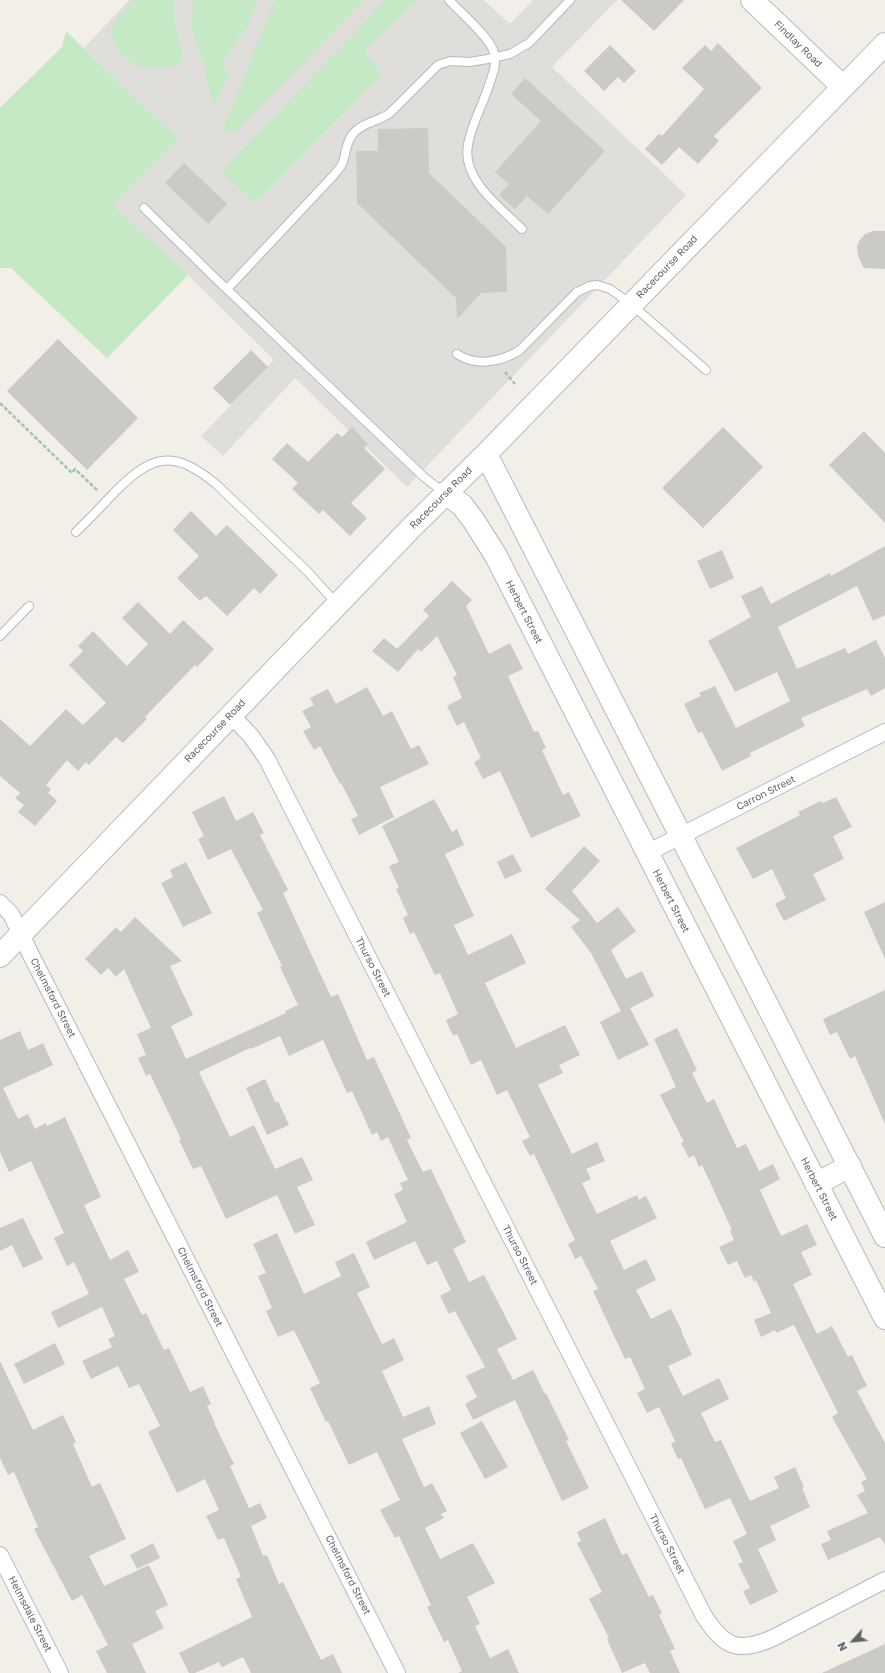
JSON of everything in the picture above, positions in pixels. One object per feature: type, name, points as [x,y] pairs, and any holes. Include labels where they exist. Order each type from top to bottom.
[{"type":"street","name":"Findlay Road","points":[[752,0],[843,87]]},
{"type":"street","name":"Racecourse Road","points":[[0,956],[445,493],[486,454],[885,44]]},
{"type":"street","points":[[486,454],[885,1236]]},
{"type":"street","name":"Herbert Street","points":[[445,493],[462,505],[496,556],[885,1318]]},
{"type":"street","name":"Thurso Street","points":[[231,715],[251,736],[267,759],[711,1627],[726,1642],[735,1646],[755,1645],[774,1638],[885,1580]]},
{"type":"street","name":"Carron Street","points":[[647,853],[885,732]]},
{"type":"street","name":"Chelmsford Street","points":[[0,903],[11,914],[398,1673]]},
{"type":"street","points":[[816,1184],[850,1166]]},
{"type":"street","name":"Helmsdale Street","points":[[0,1555],[60,1673]]},
{"type":"lane","points":[[449,0],[488,40],[496,58],[484,101],[467,146],[468,160],[474,178],[481,188],[522,229]]},
{"type":"lane","points":[[227,289],[334,175],[342,164],[352,135],[362,126],[383,118],[390,113],[438,65],[450,61],[469,62],[496,58],[510,54],[529,43],[570,0]]},
{"type":"lane","points":[[144,208],[425,478],[445,493]]},
{"type":"lane","points":[[456,354],[469,361],[500,360],[510,356],[520,350],[577,292],[590,286],[597,285],[610,289],[631,304],[706,370]]},
{"type":"lane","points":[[76,532],[130,477],[143,467],[168,460],[178,462],[190,466],[216,484],[307,571],[337,605]]},
{"type":"lane","points":[[0,636],[29,606]]},
{"type":"path","points":[[505,372],[515,384]]},
{"type":"path","points":[[0,404],[72,473],[75,469],[98,491]]},
{"type":"shaded area","points":[[129,0],[484,0],[510,24],[533,0],[617,0],[552,67],[686,195],[407,487],[295,378],[223,456],[201,436],[274,360],[188,275],[113,205],[178,139],[84,48]]},
{"type":"green space","points":[[133,0],[175,0],[174,7],[177,35],[183,56],[178,65],[152,68],[136,65],[129,61],[117,48],[112,35],[113,26],[120,14]]},
{"type":"green space","points":[[194,0],[257,0],[245,32],[237,38],[231,51],[224,59],[224,66],[229,75],[213,106],[203,63],[193,32],[191,16]]},
{"type":"green space","points":[[275,0],[364,0],[236,131],[229,134],[224,125]]},
{"type":"green space","points":[[386,0],[418,0],[366,48],[366,55],[376,64],[380,76],[255,203],[221,171]]},
{"type":"green space","points":[[66,31],[178,139],[113,205],[188,275],[107,358],[11,268],[0,268],[0,108],[62,47]]},
{"type":"building","points":[[621,0],[684,0],[654,31]]},
{"type":"building","points":[[718,43],[762,88],[714,136],[719,141],[698,164],[679,147],[662,165],[645,149],[659,134],[662,136],[704,89],[682,68],[705,45],[711,51]]},
{"type":"building","points":[[610,45],[636,71],[624,83],[618,77],[604,91],[584,71]]},
{"type":"building","points":[[525,78],[605,151],[548,214],[527,196],[515,209],[499,195],[509,184],[495,172],[541,121],[511,94]]},
{"type":"building","points":[[428,128],[429,173],[506,247],[507,292],[481,293],[457,319],[456,298],[357,203],[356,151],[378,151],[378,129]]},
{"type":"building","points":[[184,163],[227,204],[208,224],[165,183]]},
{"type":"building","points":[[873,231],[885,231],[885,269],[864,268],[858,256],[857,246],[859,241],[865,234]]},
{"type":"building","points":[[58,339],[138,418],[87,470],[7,391]]},
{"type":"building","points":[[251,350],[268,367],[230,405],[213,388]]},
{"type":"building","points":[[352,427],[368,444],[364,448],[385,469],[351,503],[367,518],[350,536],[323,510],[319,514],[292,489],[298,483],[272,459],[287,443],[308,462],[337,433],[342,437]]},
{"type":"building","points":[[723,427],[763,467],[703,528],[662,488]]},
{"type":"building","points":[[864,431],[885,453],[885,523],[829,465]]},
{"type":"building","points":[[191,511],[216,536],[227,525],[278,575],[260,594],[254,588],[227,616],[206,596],[200,601],[177,578],[199,556],[173,530]]},
{"type":"building","points":[[885,546],[885,615],[873,621],[857,586],[778,627],[797,669],[845,648],[848,654],[876,640],[885,658],[885,688],[871,696],[867,689],[801,718],[805,726],[750,753],[751,756],[722,771],[702,732],[698,733],[684,704],[701,696],[699,693],[715,686],[736,728],[790,701],[777,672],[735,692],[708,641],[751,617],[741,596],[762,586],[771,604],[830,573],[831,576]]},
{"type":"building","points":[[722,550],[734,578],[710,589],[697,561]]},
{"type":"building","points":[[452,581],[472,600],[466,606],[489,654],[510,643],[523,669],[508,676],[534,732],[538,731],[546,748],[542,750],[563,795],[569,792],[581,816],[531,838],[500,771],[483,779],[474,762],[481,758],[464,722],[457,726],[447,706],[462,698],[453,677],[457,675],[437,636],[421,652],[418,649],[398,672],[372,651],[384,638],[397,649],[429,616],[423,610]]},
{"type":"building","points":[[138,602],[170,634],[183,620],[214,649],[197,667],[195,665],[145,717],[147,719],[123,743],[116,737],[89,765],[86,762],[78,771],[67,760],[46,785],[51,789],[48,793],[57,801],[35,826],[18,812],[24,805],[15,798],[20,793],[0,776],[0,719],[30,746],[66,709],[83,725],[106,703],[69,665],[83,651],[78,646],[93,631],[127,666],[148,644],[122,618]]},
{"type":"building","points":[[367,687],[383,716],[392,711],[411,749],[419,745],[429,764],[380,787],[394,817],[359,835],[351,819],[358,816],[341,783],[340,784],[320,746],[314,750],[303,731],[311,727],[302,711],[314,705],[310,698],[328,689],[336,704]]},
{"type":"building","points":[[224,796],[236,821],[253,812],[264,833],[260,835],[288,890],[283,893],[331,997],[338,994],[367,1060],[374,1057],[411,1138],[407,1140],[423,1172],[431,1169],[466,1242],[453,1249],[469,1282],[484,1275],[517,1339],[497,1349],[513,1380],[533,1370],[569,1440],[566,1441],[589,1488],[562,1501],[515,1400],[473,1420],[465,1404],[477,1397],[466,1376],[485,1367],[455,1311],[449,1314],[440,1296],[451,1290],[437,1261],[427,1265],[415,1241],[374,1260],[366,1242],[407,1222],[394,1194],[403,1190],[400,1183],[408,1180],[388,1137],[381,1141],[377,1132],[372,1135],[352,1091],[347,1093],[323,1040],[289,1056],[280,1036],[251,1049],[250,1048],[199,1072],[230,1137],[254,1125],[275,1169],[302,1157],[313,1180],[297,1187],[315,1225],[295,1234],[277,1195],[226,1219],[201,1166],[193,1169],[179,1140],[181,1139],[150,1074],[146,1076],[138,1058],[146,1055],[137,1034],[151,1028],[124,969],[116,977],[108,968],[101,975],[85,959],[116,927],[121,932],[135,917],[182,961],[170,966],[193,1015],[171,1026],[186,1059],[286,1013],[285,1011],[298,1005],[280,967],[282,966],[257,913],[263,910],[231,849],[208,860],[198,839],[204,836],[192,812]]},
{"type":"building","points":[[836,797],[852,827],[833,836],[844,859],[813,874],[826,900],[784,921],[775,904],[786,898],[772,869],[753,879],[736,848],[800,815],[798,812],[821,801],[823,803]]},
{"type":"building","points":[[434,799],[452,832],[457,829],[464,845],[445,854],[474,916],[454,925],[468,955],[512,934],[526,963],[485,983],[516,1048],[565,1025],[580,1055],[559,1065],[563,1073],[538,1085],[572,1154],[597,1142],[605,1161],[586,1169],[591,1179],[582,1183],[597,1214],[637,1195],[639,1200],[646,1196],[657,1218],[610,1241],[624,1270],[646,1259],[656,1280],[636,1290],[651,1319],[671,1309],[682,1331],[692,1355],[668,1366],[683,1396],[719,1378],[729,1399],[701,1413],[715,1442],[721,1440],[750,1501],[779,1488],[774,1477],[795,1467],[804,1487],[802,1488],[810,1507],[770,1526],[776,1540],[758,1549],[778,1592],[750,1605],[743,1591],[750,1588],[738,1564],[743,1562],[733,1541],[747,1534],[730,1498],[705,1509],[681,1458],[678,1459],[671,1444],[675,1441],[659,1407],[647,1413],[637,1393],[645,1389],[630,1357],[625,1359],[593,1291],[598,1289],[581,1256],[575,1259],[568,1244],[575,1240],[534,1154],[530,1156],[522,1141],[530,1137],[507,1090],[497,1095],[481,1060],[471,1065],[457,1034],[453,1036],[446,1020],[458,1014],[440,973],[435,975],[414,932],[410,934],[403,918],[408,915],[396,889],[399,888],[389,866],[399,862],[382,826]]},
{"type":"building","points":[[584,846],[600,861],[572,891],[597,923],[618,907],[636,931],[611,950],[626,979],[642,971],[654,996],[630,1008],[649,1045],[618,1060],[600,1022],[621,1011],[591,953],[571,927],[580,920],[545,889]]},
{"type":"building","points":[[513,854],[522,871],[505,879],[497,862]]},
{"type":"building","points":[[186,862],[212,913],[183,927],[161,883],[173,877],[170,870]]},
{"type":"building","points":[[885,902],[885,959],[864,912]]},
{"type":"building","points":[[885,990],[885,1124],[855,1056],[850,1059],[837,1032],[830,1035],[823,1019]]},
{"type":"building","points":[[677,1028],[697,1070],[692,1073],[707,1103],[714,1099],[737,1148],[746,1144],[759,1171],[773,1164],[780,1179],[760,1190],[781,1236],[807,1224],[817,1245],[801,1252],[812,1275],[793,1284],[817,1334],[832,1326],[848,1357],[852,1355],[867,1386],[857,1391],[885,1443],[885,1545],[880,1537],[828,1560],[821,1544],[831,1540],[827,1531],[868,1513],[857,1495],[865,1491],[861,1482],[867,1479],[832,1417],[838,1413],[794,1325],[776,1333],[775,1330],[761,1337],[754,1320],[771,1313],[756,1280],[754,1282],[751,1275],[745,1278],[737,1261],[728,1265],[719,1247],[734,1240],[730,1231],[732,1230],[702,1165],[699,1167],[694,1155],[689,1158],[681,1143],[684,1142],[660,1095],[676,1087],[654,1039]]},
{"type":"building","points":[[20,1031],[28,1050],[43,1043],[53,1065],[3,1088],[18,1119],[28,1114],[35,1129],[46,1123],[47,1126],[65,1117],[101,1197],[84,1205],[110,1260],[128,1250],[139,1272],[124,1279],[142,1315],[146,1313],[164,1350],[169,1348],[190,1392],[203,1386],[211,1404],[207,1406],[234,1464],[230,1466],[249,1508],[260,1503],[267,1518],[251,1526],[263,1556],[267,1555],[279,1584],[283,1582],[321,1660],[333,1654],[342,1673],[251,1673],[243,1657],[222,1667],[219,1662],[195,1673],[189,1673],[179,1653],[252,1617],[236,1579],[241,1577],[224,1538],[218,1540],[206,1516],[219,1510],[205,1479],[177,1493],[148,1432],[160,1426],[139,1384],[129,1388],[118,1366],[91,1379],[82,1361],[112,1347],[108,1339],[115,1336],[102,1307],[58,1328],[51,1312],[89,1294],[74,1262],[67,1266],[54,1238],[64,1233],[31,1161],[9,1172],[0,1152],[0,1040]]},
{"type":"building","points":[[265,1079],[276,1103],[278,1101],[289,1125],[267,1135],[246,1088]]},
{"type":"building","points":[[23,1218],[43,1259],[23,1268],[12,1245],[0,1251],[0,1228]]},
{"type":"building","points":[[277,1233],[304,1294],[341,1276],[335,1262],[354,1253],[370,1287],[357,1293],[382,1344],[394,1338],[404,1360],[382,1371],[403,1417],[429,1406],[436,1424],[402,1439],[424,1487],[432,1483],[447,1511],[441,1514],[444,1518],[425,1528],[440,1559],[473,1543],[495,1583],[467,1597],[480,1624],[475,1626],[490,1658],[508,1649],[519,1673],[458,1673],[462,1671],[448,1640],[444,1642],[427,1607],[431,1605],[399,1536],[395,1538],[380,1510],[400,1500],[377,1452],[349,1465],[310,1388],[320,1383],[294,1330],[278,1337],[266,1311],[272,1308],[258,1276],[266,1273],[253,1244]]},
{"type":"building","points":[[55,1343],[65,1364],[24,1384],[14,1364]]},
{"type":"building","points":[[0,1361],[33,1430],[63,1415],[76,1442],[73,1444],[92,1487],[100,1483],[126,1539],[89,1556],[104,1586],[149,1565],[168,1605],[155,1611],[164,1628],[132,1644],[146,1673],[107,1673],[96,1651],[108,1645],[82,1595],[72,1601],[34,1529],[38,1527],[14,1472],[8,1475],[0,1458]]},
{"type":"building","points":[[482,1421],[508,1467],[485,1479],[460,1433]]},
{"type":"building","points":[[605,1518],[622,1555],[627,1553],[649,1597],[653,1595],[662,1613],[659,1615],[675,1649],[670,1651],[680,1673],[650,1673],[645,1663],[622,1673],[607,1639],[609,1638],[589,1599],[602,1592],[577,1543],[581,1541],[577,1532]]},
{"type":"building","points":[[153,1543],[160,1558],[137,1569],[130,1555]]},
{"type":"building","points":[[885,1644],[885,1673],[822,1673]]}]
